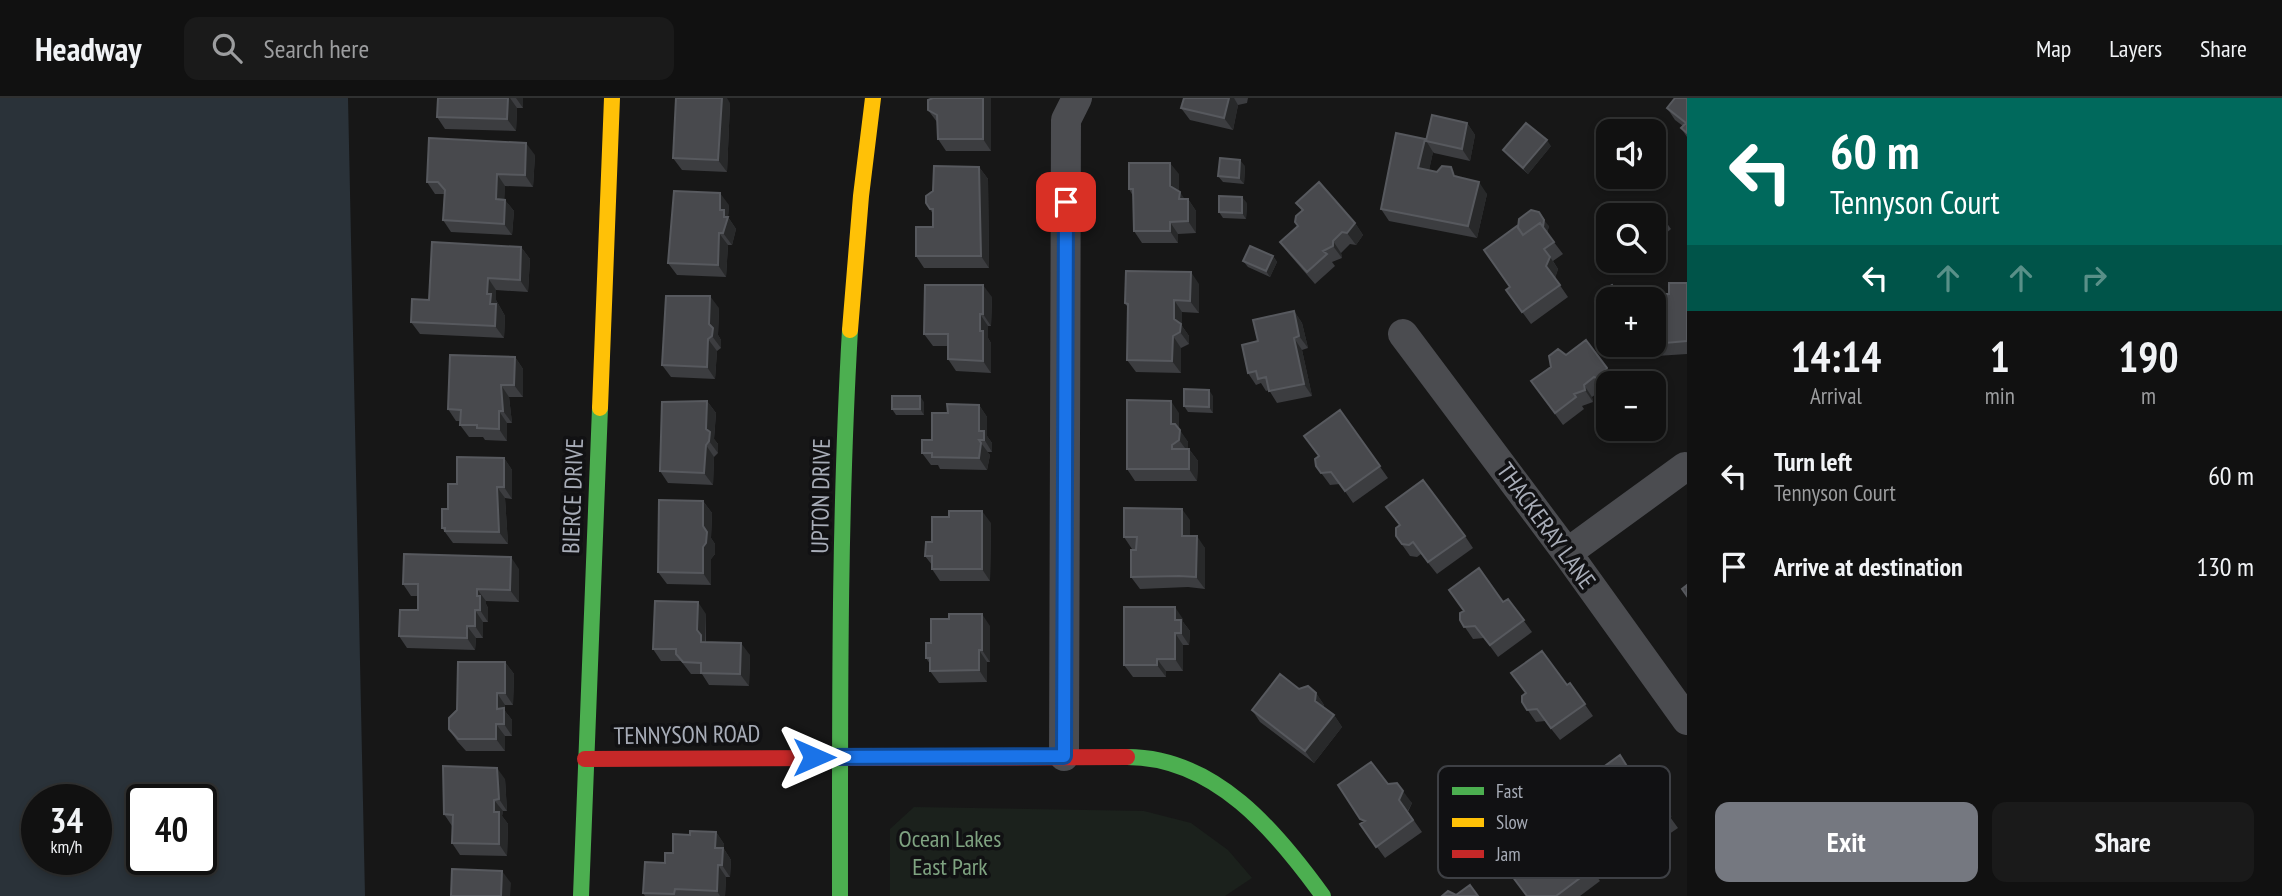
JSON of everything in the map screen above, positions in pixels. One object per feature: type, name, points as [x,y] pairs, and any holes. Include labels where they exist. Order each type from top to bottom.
[{"type":"street","name":"BIERCE DRIVE","points":[[581,896],[612,98]]},
{"type":"street","name":"UPTON DRIVE","points":[[840,896],[844,440],[860,186],[873,98]]},
{"type":"street","points":[[1064,756],[1066,120],[1077,98]]},
{"type":"street","name":"THACKERAY LANE","points":[[1403,334],[1567,553],[1687,720]]},
{"type":"street","points":[[1567,553],[1685,467]]},
{"type":"street","name":"TENNYSON ROAD","points":[[585,759],[1137,757],[1174,765],[1209,780],[1241,801],[1269,826],[1323,896]]},
{"type":"green space","name":"Ocean Lakes East Park","points":[[914,807],[1144,811],[1191,823],[1228,850],[1252,878],[1225,896],[890,896],[890,829]]},
{"type":"shaded area","points":[[0,98],[348,98],[365,896],[0,896]]},
{"type":"building","points":[[438,98],[508,98],[507,119],[437,117]]},
{"type":"building","points":[[676,98],[722,98],[718,160],[673,158]]},
{"type":"building","points":[[983,98],[983,139],[938,139],[937,115],[928,110],[928,100]]},
{"type":"building","points":[[1184,98],[1229,98],[1224,118],[1181,108]]},
{"type":"building","points":[[1675,98],[1687,98],[1687,133],[1681,128],[1686,123],[1667,108]]},
{"type":"building","points":[[1432,115],[1467,123],[1462,149],[1426,141]]},
{"type":"building","points":[[1526,123],[1547,140],[1523,168],[1503,150]]},
{"type":"building","points":[[1396,133],[1425,139],[1418,168],[1437,172],[1442,166],[1451,167],[1454,176],[1479,182],[1468,226],[1381,209]]},
{"type":"building","points":[[429,138],[526,143],[525,175],[497,174],[496,199],[505,200],[504,224],[443,220],[445,190],[438,182],[427,182]]},
{"type":"building","points":[[1220,158],[1240,160],[1239,178],[1218,176]]},
{"type":"building","points":[[1129,163],[1170,163],[1170,186],[1180,192],[1179,199],[1188,199],[1188,221],[1170,222],[1170,231],[1134,231]]},
{"type":"building","points":[[934,166],[979,167],[981,256],[916,256],[916,227],[933,227],[933,209],[926,203],[926,196],[933,191]]},
{"type":"building","points":[[1319,182],[1355,223],[1347,233],[1342,232],[1333,241],[1333,246],[1323,251],[1327,254],[1307,272],[1280,242],[1298,226],[1295,222],[1296,216],[1303,210],[1296,203]]},
{"type":"building","points":[[674,191],[720,193],[720,210],[724,210],[724,217],[728,217],[723,233],[719,233],[718,265],[668,263]]},
{"type":"building","points":[[1219,196],[1242,197],[1242,213],[1219,212]]},
{"type":"building","points":[[1531,210],[1539,212],[1544,220],[1543,227],[1540,223],[1523,235],[1518,228],[1519,219]]},
{"type":"building","points":[[1540,223],[1554,242],[1544,249],[1550,257],[1546,266],[1560,285],[1522,312],[1506,290],[1510,287],[1484,250],[1517,226],[1523,235]]},
{"type":"building","points":[[432,242],[521,247],[520,280],[488,278],[487,294],[491,294],[490,304],[496,304],[495,326],[411,322],[412,299],[429,300]]},
{"type":"building","points":[[1250,246],[1273,256],[1266,271],[1243,261]]},
{"type":"building","points":[[1126,271],[1191,272],[1190,301],[1174,300],[1174,319],[1181,324],[1180,332],[1173,336],[1172,361],[1127,360]]},
{"type":"building","points":[[1669,283],[1687,283],[1687,341],[1666,343],[1666,294],[1669,294]]},
{"type":"building","points":[[925,285],[983,285],[980,331],[983,331],[983,361],[948,359],[948,334],[924,334]]},
{"type":"building","points":[[666,296],[710,296],[709,324],[713,328],[712,336],[708,339],[707,367],[662,365]]},
{"type":"building","points":[[1294,311],[1299,336],[1294,338],[1304,384],[1269,391],[1266,377],[1258,379],[1256,371],[1248,373],[1242,345],[1258,341],[1253,320]]},
{"type":"building","points":[[1586,340],[1596,357],[1607,368],[1606,371],[1596,371],[1596,378],[1584,385],[1585,390],[1574,394],[1576,397],[1555,413],[1531,381],[1551,367],[1549,356],[1558,349],[1566,355]]},
{"type":"building","points":[[450,355],[515,357],[514,385],[501,385],[503,411],[499,411],[499,429],[460,425],[461,410],[448,409]]},
{"type":"building","points":[[1184,389],[1209,390],[1209,407],[1184,406]]},
{"type":"building","points":[[892,396],[920,396],[920,409],[892,409]]},
{"type":"building","points":[[1127,400],[1171,401],[1171,424],[1175,424],[1180,430],[1179,440],[1172,445],[1172,449],[1189,449],[1189,469],[1127,469]]},
{"type":"building","points":[[707,401],[706,429],[710,432],[704,473],[660,471],[662,402]]},
{"type":"building","points":[[947,404],[979,405],[979,431],[984,431],[984,440],[979,440],[979,458],[932,457],[932,453],[922,453],[922,440],[932,440],[932,413],[948,413]]},
{"type":"building","points":[[1340,410],[1380,466],[1345,491],[1331,472],[1321,473],[1315,459],[1319,456],[1304,436]]},
{"type":"building","points":[[457,457],[504,458],[504,487],[497,487],[499,532],[445,531],[445,528],[442,528],[442,509],[448,509],[448,484],[457,484]]},
{"type":"building","points":[[1423,480],[1465,536],[1428,562],[1413,542],[1409,545],[1402,544],[1396,536],[1396,528],[1400,525],[1386,507]]},
{"type":"building","points":[[659,500],[703,501],[703,526],[707,532],[703,547],[703,573],[658,572]]},
{"type":"building","points":[[1124,508],[1182,509],[1182,536],[1197,536],[1196,577],[1131,577],[1131,550],[1136,550],[1137,537],[1124,537]]},
{"type":"building","points":[[949,511],[982,511],[982,569],[932,569],[932,556],[925,556],[926,542],[932,542],[932,517],[949,517]]},
{"type":"building","points":[[404,554],[511,557],[510,590],[477,589],[480,610],[475,610],[475,626],[467,626],[467,638],[399,636],[400,610],[418,610],[418,584],[403,584]]},
{"type":"building","points":[[1479,568],[1503,602],[1508,599],[1524,620],[1490,645],[1475,626],[1464,627],[1460,613],[1464,611],[1449,590]]},
{"type":"building","points":[[655,601],[698,602],[697,630],[701,635],[701,642],[741,643],[740,674],[701,673],[701,663],[683,662],[676,654],[676,649],[653,649]]},
{"type":"building","points":[[1124,607],[1175,607],[1175,620],[1181,620],[1181,633],[1175,633],[1175,659],[1157,659],[1157,665],[1124,665]]},
{"type":"building","points":[[949,614],[982,614],[979,670],[930,671],[930,658],[926,658],[926,643],[931,643],[931,619],[949,619]]},
{"type":"building","points":[[1542,651],[1585,704],[1551,728],[1537,709],[1527,710],[1522,702],[1522,696],[1526,693],[1511,673]]},
{"type":"building","points":[[458,662],[505,662],[505,693],[497,693],[497,709],[504,708],[504,724],[496,724],[496,739],[458,739],[449,729],[449,718],[457,710]]},
{"type":"building","points":[[1280,674],[1299,689],[1308,686],[1316,693],[1315,701],[1334,715],[1305,751],[1252,710]]},
{"type":"building","points":[[1620,755],[1627,766],[1605,766]]},
{"type":"building","points":[[1371,762],[1388,784],[1397,783],[1403,791],[1399,800],[1413,820],[1376,847],[1360,824],[1365,821],[1360,819],[1338,785]]},
{"type":"building","points":[[443,766],[497,768],[499,799],[494,800],[494,812],[499,812],[499,844],[452,843],[453,815],[444,814]]},
{"type":"building","points":[[690,831],[716,832],[715,848],[723,848],[722,865],[718,865],[717,891],[675,889],[674,894],[643,893],[645,862],[665,863],[665,853],[673,853],[673,834],[690,835]]},
{"type":"building","points":[[452,869],[502,871],[501,896],[451,896]]},
{"type":"building","points":[[1514,878],[1580,878],[1556,896],[1527,896]]},
{"type":"building","points":[[1470,885],[1478,896],[1442,896],[1448,891],[1456,895]]},
{"type":"traffic: fast","points":[[840,896],[842,542],[850,330]]},
{"type":"traffic: fast","points":[[581,896],[600,408]]},
{"type":"traffic: fast","points":[[1127,757],[1159,760],[1188,770],[1215,784],[1264,823],[1323,896]]},
{"type":"traffic: slow","points":[[600,408],[612,98]]},
{"type":"traffic: slow","points":[[850,330],[861,196],[873,98]]},
{"type":"traffic: jam","points":[[585,759],[1127,757]]},
{"type":"route","points":[[814,757],[1064,756],[1066,202]]}]
